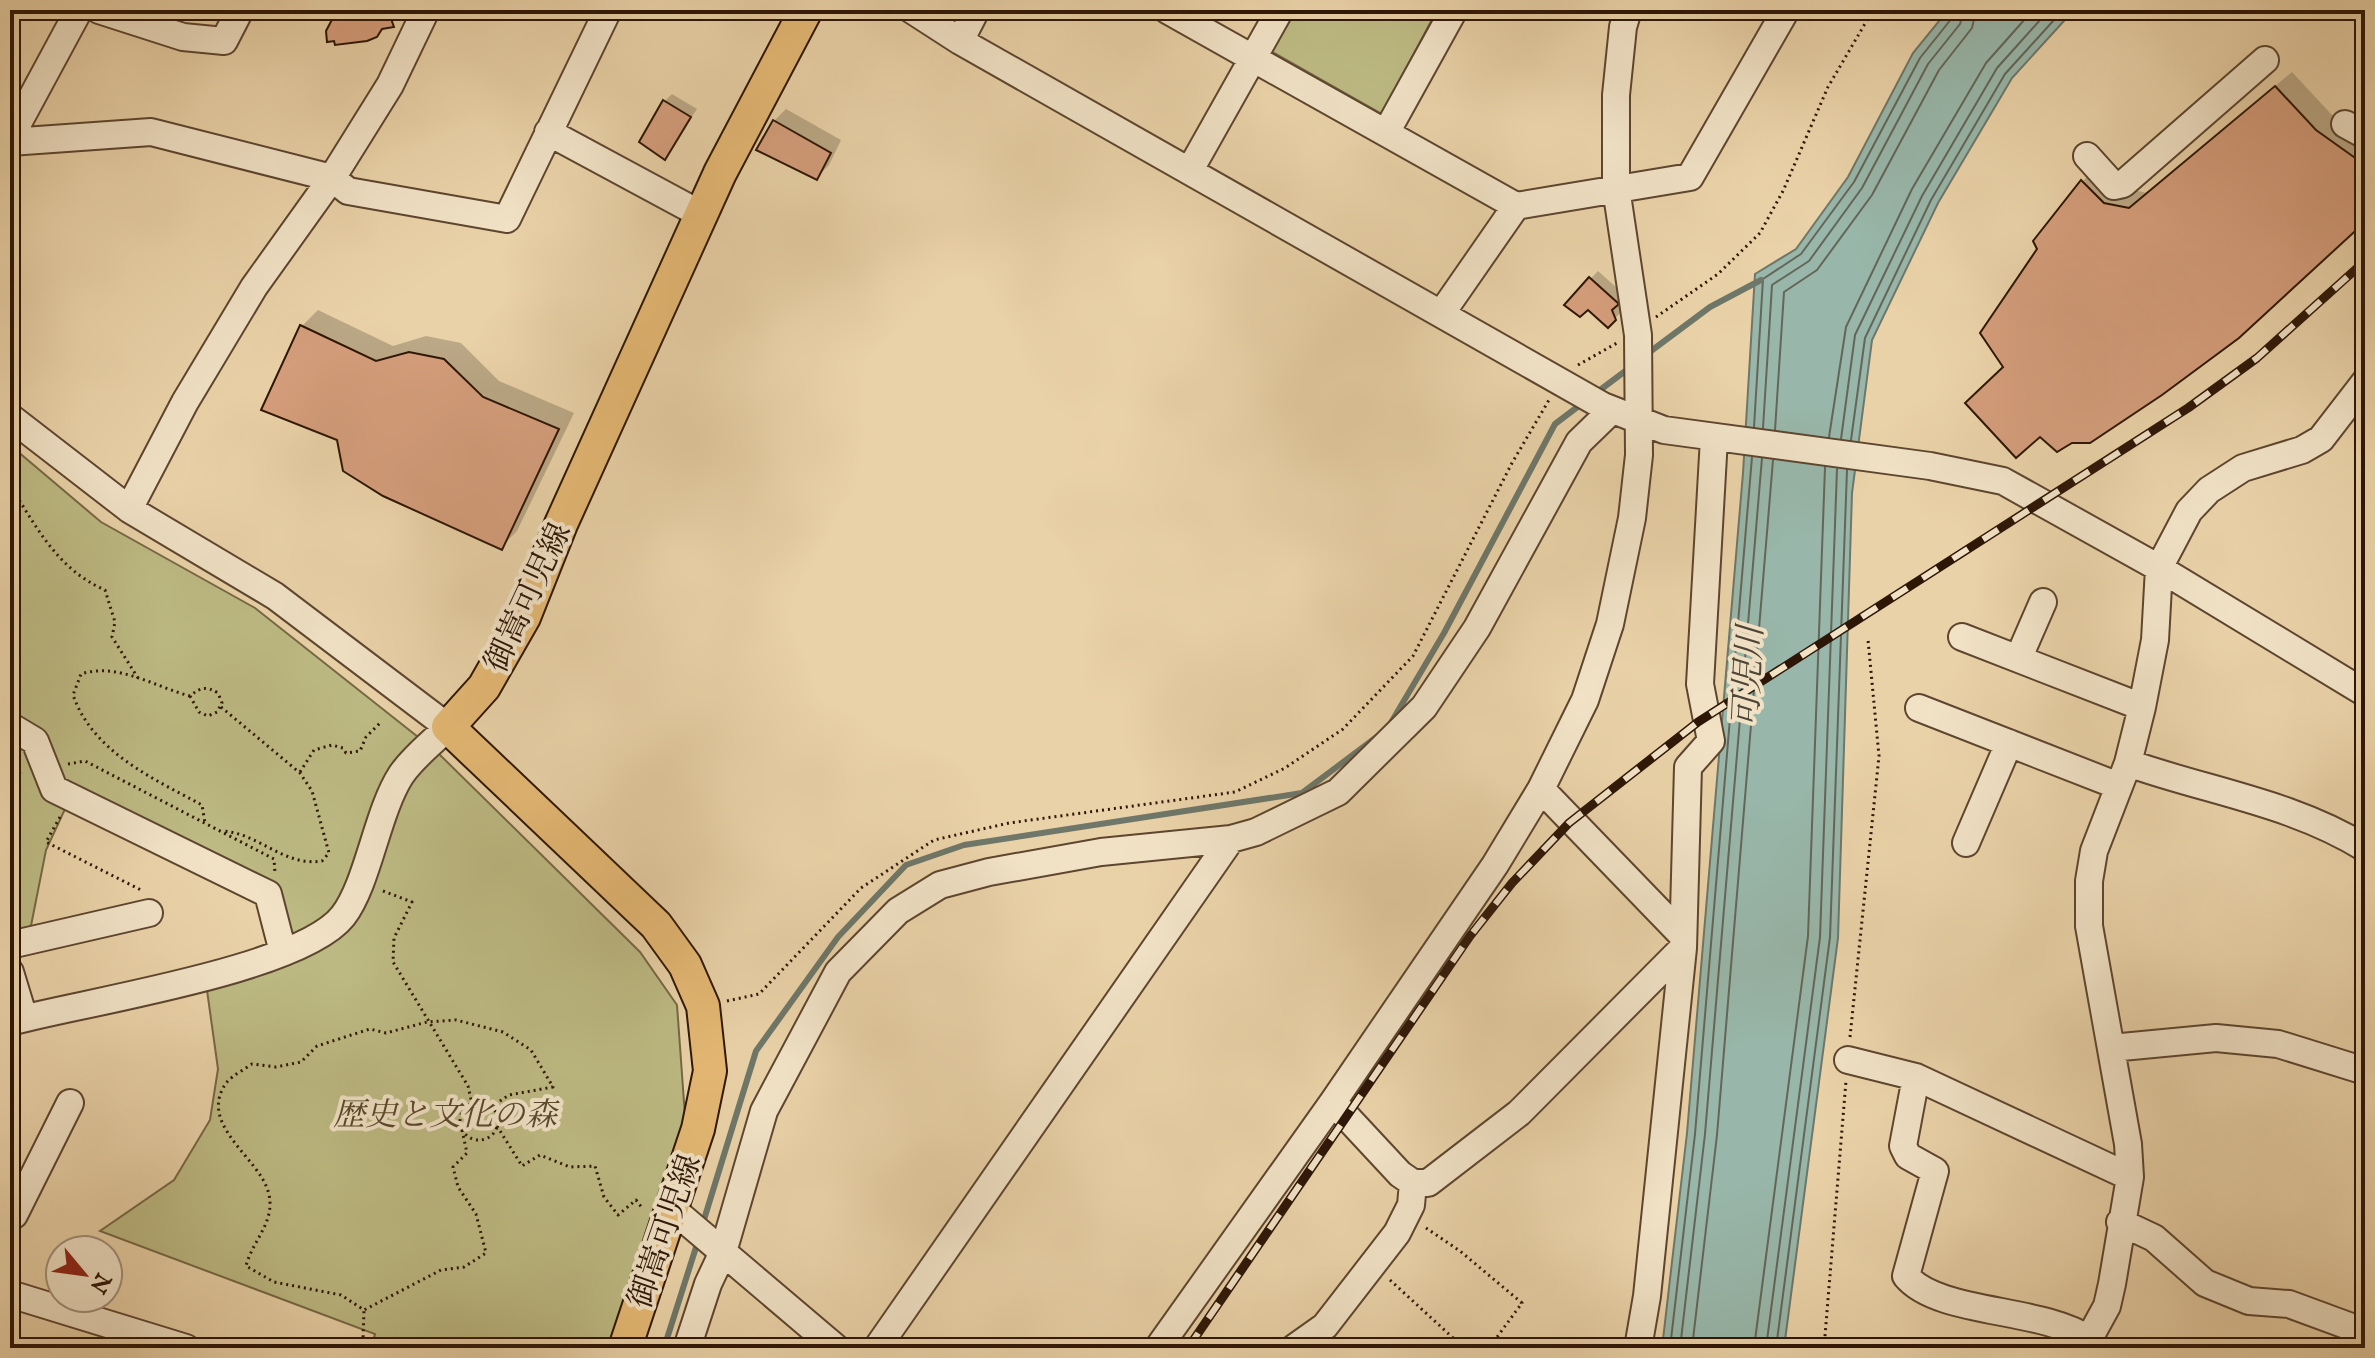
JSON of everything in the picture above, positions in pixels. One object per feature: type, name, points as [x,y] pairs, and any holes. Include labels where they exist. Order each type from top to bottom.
[{"type":"main road","name":"御嵩可児線","points":[[625,1348],[698,1129],[710,1071],[703,1006],[685,965],[656,925],[448,727],[484,687],[524,617],[561,524],[702,215],[806,10]]},
{"type":"street","points":[[10,140],[79,10]]},
{"type":"street","points":[[99,10],[183,37],[224,41],[240,10]]},
{"type":"street","points":[[129,509],[185,402],[254,287],[332,178],[390,85],[426,10]]},
{"type":"street","points":[[10,140],[151,132],[332,178],[348,191],[507,219],[608,10]]},
{"type":"street","points":[[912,10],[960,41],[1608,408],[1664,430],[1930,466],[2003,481],[2159,568],[2365,693]]},
{"type":"street","points":[[960,41],[976,10]]},
{"type":"street","points":[[1167,10],[1516,206],[1690,177],[1786,10]]},
{"type":"street","points":[[1190,170],[1280,10]]},
{"type":"street","points":[[1387,131],[1454,10]]},
{"type":"street","points":[[1158,1348],[1333,1102],[1495,865],[1541,789],[1585,700],[1610,624],[1632,518],[1640,421],[1637,331],[1616,188],[1616,95],[1623,27],[1628,10]]},
{"type":"street","points":[[2087,156],[2114,186],[2123,184],[2265,60]]},
{"type":"street","points":[[548,132],[702,215]]},
{"type":"street","points":[[1441,314],[1516,206]]},
{"type":"street","points":[[1916,1077],[1903,1146],[1908,1156],[1935,1171],[1906,1276],[1916,1287],[1961,1302],[2076,1330],[2087,1344],[2110,1295],[2130,1177],[2089,926],[2089,881],[2094,851],[2142,707],[2155,640],[2159,568],[2189,511],[2209,490],[2243,468],[2302,450],[2321,439],[2365,382]]},
{"type":"street","points":[[687,1348],[708,1284],[723,1252],[764,1111],[838,972],[898,911],[940,885],[989,872],[1101,852],[1231,839],[1256,832],[1338,792],[1424,707],[1477,628],[1579,442],[1608,408]]},
{"type":"street","points":[[10,417],[129,509],[275,596],[448,727],[401,775],[344,914],[323,935],[283,952],[205,976],[17,1020],[10,972]]},
{"type":"street","points":[[1638,1348],[1647,1296],[1683,942],[1688,767],[1711,741],[1700,684],[1722,440]]},
{"type":"street","points":[[2019,657],[2043,602]]},
{"type":"street","points":[[1962,637],[2142,707]]},
{"type":"street","points":[[1919,708],[2009,743],[2122,774],[2176,780],[2266,804],[2337,831],[2365,848]]},
{"type":"street","points":[[10,726],[35,741],[54,789],[268,894],[283,952]]},
{"type":"street","points":[[1966,843],[2009,743]]},
{"type":"street","points":[[1541,789],[1683,942]]},
{"type":"street","points":[[877,1348],[1231,839]]},
{"type":"street","points":[[10,945],[149,913]]},
{"type":"street","points":[[1333,1102],[1400,1174],[1413,1183],[1428,1183],[1519,1113],[1683,942]]},
{"type":"street","points":[[2111,1048],[2216,1038],[2278,1044],[2365,1071]]},
{"type":"street","points":[[1848,1060],[1916,1077],[2130,1177]]},
{"type":"street","points":[[10,1213],[14,1215],[70,1103]]},
{"type":"street","points":[[1294,1348],[1325,1326],[1372,1265],[1411,1205],[1413,1183]]},
{"type":"street","points":[[667,1219],[723,1252],[836,1348]]},
{"type":"street","points":[[2120,1222],[2154,1238],[2205,1283],[2249,1301],[2289,1304],[2365,1332]]},
{"type":"street","points":[[10,1294],[125,1339],[186,1348]]},
{"type":"path","points":[[703,1006],[759,994],[861,888],[934,840],[1009,823],[1235,792],[1285,768],[1343,729],[1413,656],[1512,463],[1562,384],[1565,373],[1637,331],[1718,274],[1760,233],[1783,191],[1828,87],[1873,10]]},
{"type":"path","points":[[13,490],[25,514],[37,524],[52,551],[76,576],[105,590],[115,622],[112,637],[138,678]]},
{"type":"path","points":[[1824,1348],[1848,1060],[1879,756],[1868,640]]},
{"type":"path","points":[[205,823],[202,805],[146,775],[110,749],[82,720],[73,695],[81,674],[95,670],[113,671],[190,696],[199,712],[208,716],[221,707]]},
{"type":"path","points":[[190,696],[200,688],[210,688],[218,693],[221,707],[300,773],[312,791],[327,836],[329,853],[322,861],[309,863],[290,859],[237,831],[220,830]]},
{"type":"path","points":[[300,773],[314,750],[332,745],[343,748],[346,753],[360,751],[366,737],[380,723]]},
{"type":"path","points":[[44,768],[85,761],[274,859],[275,874]]},
{"type":"path","points":[[71,796],[46,842],[159,898],[149,913]]},
{"type":"path","points":[[372,887],[412,902],[394,938],[393,962],[468,1086],[472,1104]]},
{"type":"path","points":[[364,1310],[341,1295],[274,1282],[246,1266],[252,1243],[265,1230],[271,1213],[268,1190],[252,1163],[228,1138],[219,1106],[227,1082],[252,1064],[276,1067],[301,1062],[317,1046],[370,1029],[386,1033],[427,1022],[476,1023],[503,1032],[531,1050],[553,1087],[509,1095],[491,1107]]},
{"type":"path","points":[[364,1310],[441,1270],[464,1267],[486,1253],[476,1214],[458,1187],[453,1167],[467,1153],[462,1109],[472,1104],[482,1102],[498,1114],[497,1126],[522,1166],[540,1155],[570,1167],[595,1166],[604,1197],[618,1215],[636,1200],[654,1224],[667,1219]]},
{"type":"path","points":[[462,1130],[476,1139],[486,1138],[497,1126]]},
{"type":"path","points":[[1406,1215],[1460,1251],[1522,1303],[1489,1348]]},
{"type":"path","points":[[1372,1265],[1464,1348]]},
{"type":"path","points":[[358,1348],[363,1339],[364,1310]]},
{"type":"green space","points":[[1291,10],[1436,12],[1382,114],[1269,50]]},
{"type":"green space","name":"歴史と文化の森","points":[[10,445],[101,522],[255,608],[437,752],[640,952],[677,1005],[685,1116],[613,1348],[371,1348],[375,1334],[124,1240],[124,1234],[100,1231],[174,1180],[210,1120],[218,1069],[205,976],[282,953],[267,894],[71,796],[46,850],[28,941],[10,945]]},
{"type":"water","name":"可児川","points":[[1948,10],[2074,10],[2012,78],[1938,203],[1872,340],[1852,493],[1838,938],[1784,1348],[1662,1348],[1687,1133],[1743,473],[1755,274],[1796,249],[1848,177],[1913,53]]},
{"type":"building","points":[[337,10],[393,10],[390,16],[394,27],[382,29],[377,37],[367,41],[335,45],[334,41],[327,42],[326,31]]},
{"type":"building","points":[[2275,86],[2316,130],[2365,165],[2365,222],[2239,338],[2162,395],[2090,443],[2072,443],[2057,452],[2040,437],[2016,458],[1965,403],[2003,367],[1980,333],[2037,249],[2033,241],[2081,180],[2104,203],[2129,208]]},
{"type":"building","points":[[663,100],[691,117],[665,160],[639,142]]},
{"type":"building","points":[[773,120],[831,153],[817,180],[756,150]]},
{"type":"building","points":[[1589,277],[1619,304],[1612,310],[1616,320],[1608,328],[1588,310],[1580,317],[1564,305]]},
{"type":"building","points":[[300,325],[376,361],[409,352],[444,359],[483,397],[559,429],[502,550],[383,496],[343,471],[337,440],[261,410]]},
{"type":"waterway","points":[[1647,354],[1710,307],[1761,280]]},
{"type":"waterway","points":[[1596,393],[1632,366]]},
{"type":"waterway","points":[[1389,726],[1444,633],[1555,424],[1584,402]]},
{"type":"waterway","points":[[702,1226],[756,1051],[838,937],[906,865],[964,845],[1302,793],[1378,736]]},
{"type":"waterway","points":[[664,1348],[698,1241]]},
{"type":"railway","points":[[1188,1348],[1470,936],[1512,883],[1569,823],[1698,722],[2188,408],[2257,358],[2365,261]]}]
